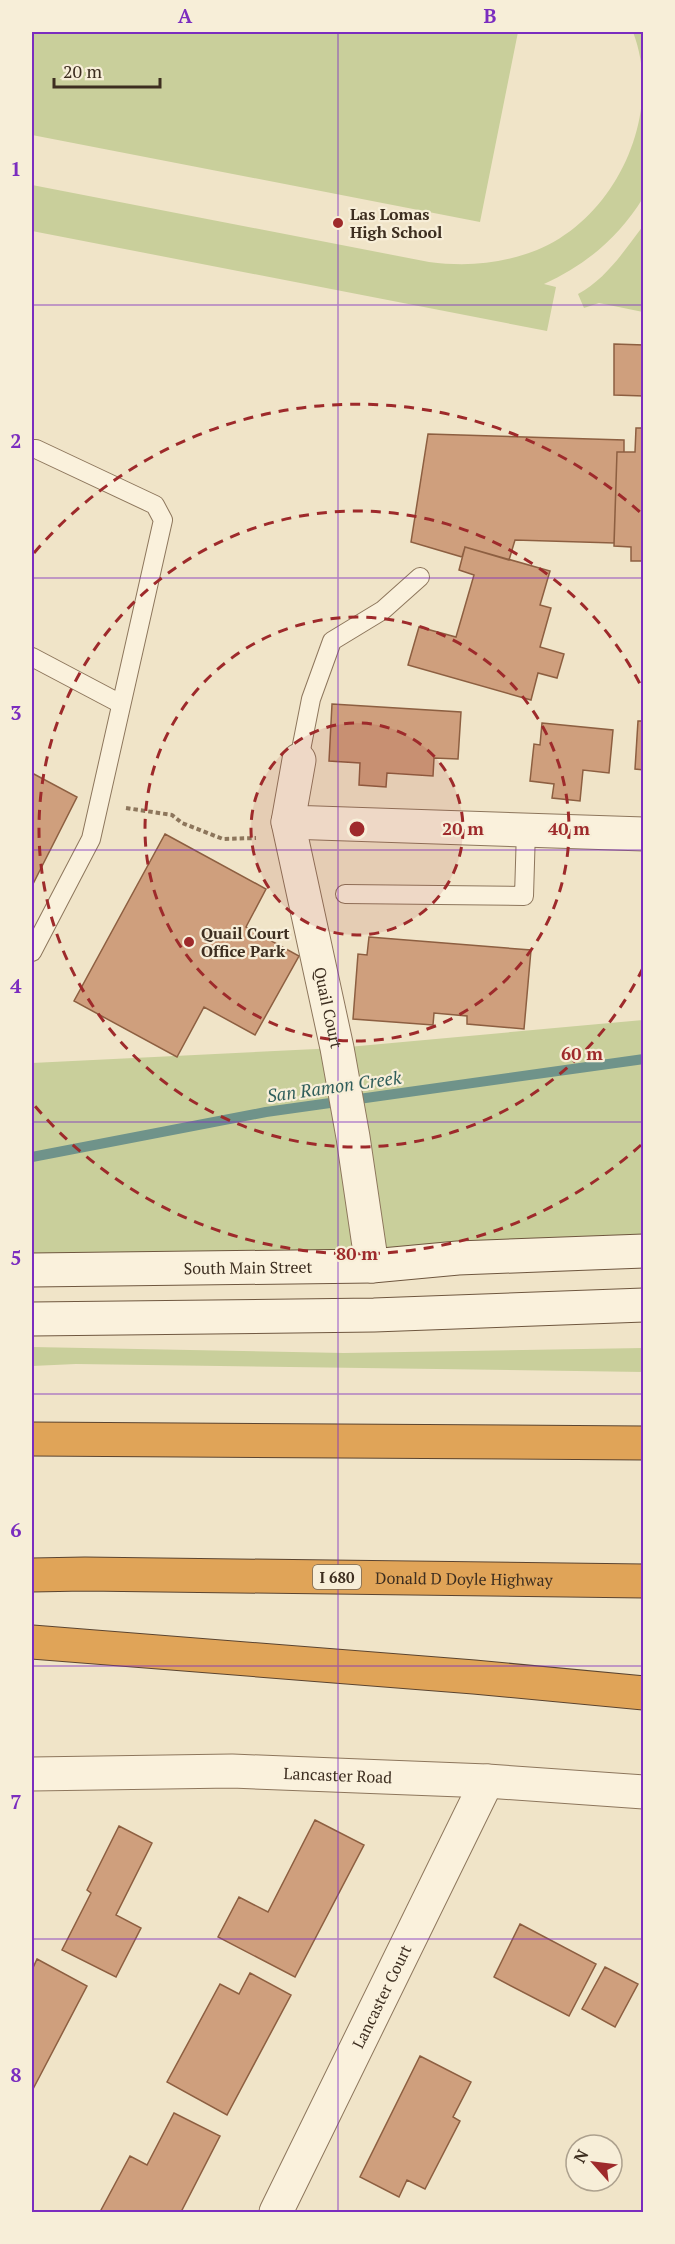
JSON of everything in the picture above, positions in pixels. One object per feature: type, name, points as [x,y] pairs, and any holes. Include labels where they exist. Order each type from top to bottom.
[{"type":"highway","points":[[32,1439],[644,1443]]},
{"type":"highway","name":"Donald D Doyle Highway","points":[[32,1575],[644,1581]]},
{"type":"highway","points":[[32,1642],[474,1677],[644,1694]]},
{"type":"street","name":"Quail Court","points":[[299,760],[289,829],[337,1048],[372,1266]]},
{"type":"street","points":[[289,829],[526,830],[644,834]]},
{"type":"street","name":"South Main Street","points":[[32,1270],[372,1266],[458,1258],[644,1251]]},
{"type":"street","points":[[32,1319],[374,1315],[644,1305]]},
{"type":"street","name":"Lancaster Road","points":[[32,1774],[232,1771],[488,1781],[644,1792]]},
{"type":"street","name":"Lancaster Court","points":[[276,2212],[488,1781]]},
{"type":"lane","points":[[32,449],[155,505],[162,520],[91,840],[32,952]]},
{"type":"lane","points":[[299,760],[311,699],[332,641],[383,610],[420,577]]},
{"type":"lane","points":[[32,657],[121,704]]},
{"type":"lane","points":[[345,894],[524,896],[526,830]]},
{"type":"path","points":[[99,805],[172,815],[182,824],[223,839],[289,829]]},
{"type":"green space","points":[[32,32],[518,32],[480,222],[32,135]]},
{"type":"green space","points":[[633,32],[643,32],[643,198],[623,225],[600,248],[574,268],[544,284],[556,287],[547,331],[32,231],[32,185],[429,262],[484,263],[524,255],[565,234],[590,213],[611,188],[627,159],[637,128],[642,96],[641,63]]},
{"type":"green space","points":[[643,226],[643,312],[599,303],[584,308],[578,294],[606,272]]},
{"type":"green space","points":[[643,1020],[643,1251],[32,1270],[32,1063],[337,1048]]},
{"type":"green space","points":[[32,1347],[344,1353],[643,1348],[644,1372],[76,1364],[32,1366]]},
{"type":"building","points":[[614,344],[644,345],[644,396],[614,395]]},
{"type":"building","points":[[636,428],[644,428],[644,561],[631,561],[631,547],[614,546],[617,452],[635,452]]},
{"type":"building","points":[[428,434],[624,440],[624,452],[617,452],[614,543],[515,540],[509,560],[465,547],[462,557],[411,542]]},
{"type":"building","points":[[465,547],[550,571],[540,605],[551,608],[540,647],[564,654],[557,678],[538,673],[531,700],[408,665],[419,627],[456,637],[474,575],[459,570]]},
{"type":"building","points":[[332,704],[461,712],[458,759],[434,758],[433,776],[387,773],[386,787],[359,785],[360,763],[329,761]]},
{"type":"building","points":[[638,721],[644,721],[644,770],[635,769]]},
{"type":"building","points":[[542,723],[613,730],[609,773],[583,770],[580,801],[552,798],[554,784],[530,781],[534,744],[540,745]]},
{"type":"building","points":[[32,773],[77,797],[32,886]]},
{"type":"building","name":"Quail Court Office Park","points":[[165,834],[266,889],[246,927],[299,956],[255,1035],[204,1007],[177,1057],[74,1001]]},
{"type":"building","points":[[369,937],[531,950],[524,1029],[467,1024],[467,1016],[434,1013],[433,1025],[353,1019],[358,954],[367,955]]},
{"type":"building","points":[[315,1820],[364,1845],[295,1977],[218,1937],[239,1897],[268,1912]]},
{"type":"building","points":[[119,1826],[152,1843],[116,1915],[141,1928],[116,1977],[62,1950],[91,1893],[87,1890]]},
{"type":"building","points":[[520,1924],[596,1964],[569,2016],[494,1977]]},
{"type":"building","points":[[37,1959],[87,1986],[32,2091],[32,1970]]},
{"type":"building","points":[[605,1967],[638,1984],[615,2027],[582,2009]]},
{"type":"building","points":[[250,1973],[291,1995],[227,2115],[167,2082],[220,1984],[239,1994]]},
{"type":"building","points":[[420,2056],[471,2082],[453,2117],[460,2121],[425,2189],[407,2180],[399,2197],[360,2177]]},
{"type":"building","points":[[174,2113],[220,2136],[181,2212],[100,2212],[130,2156],[147,2165]]},
{"type":"waterway","name":"San Ramon Creek","points":[[32,1157],[266,1112],[644,1059]]},
{"type":"place","name":"Las Lomas High School","points":[[338,223]]},
{"type":"place","name":"Quail Court Office Park","points":[[189,942]]}]
